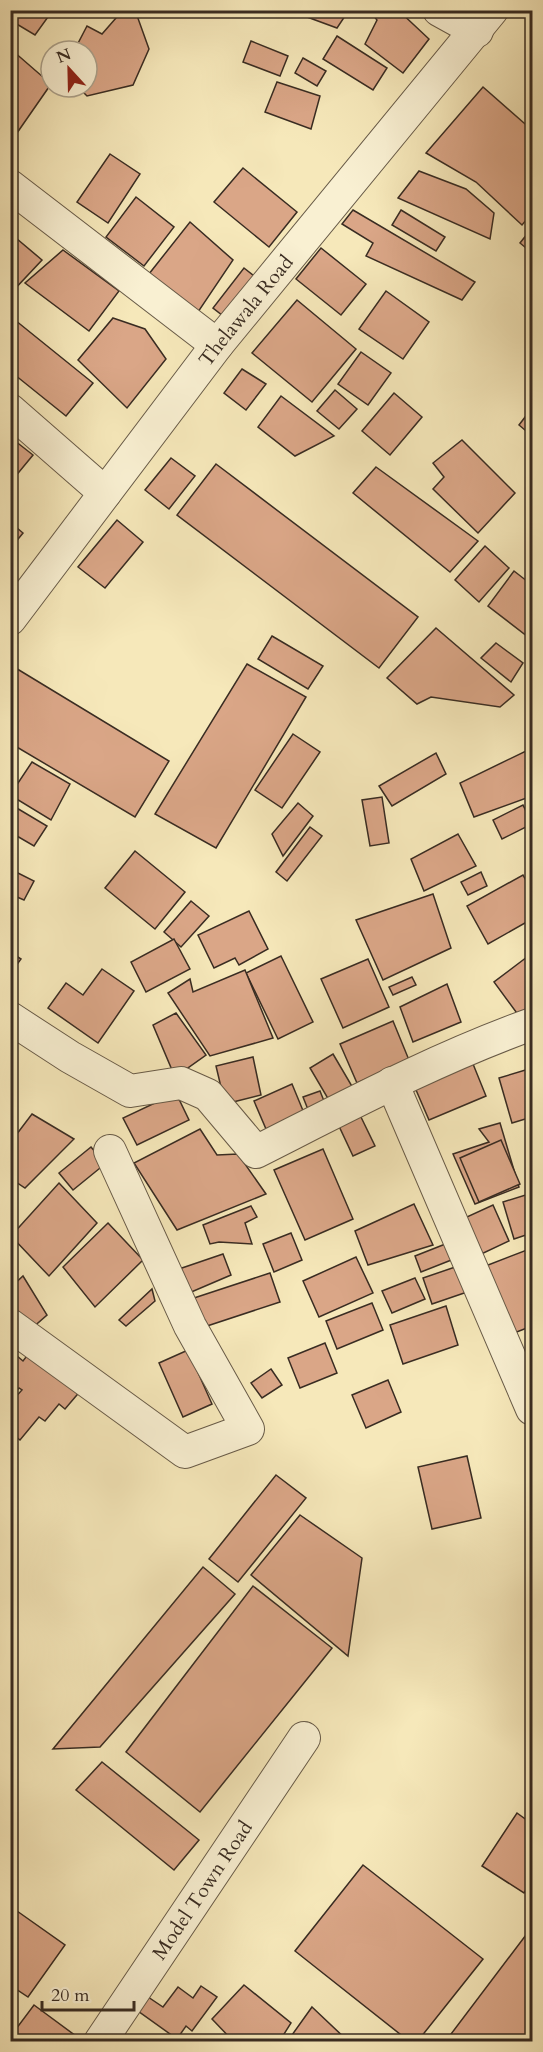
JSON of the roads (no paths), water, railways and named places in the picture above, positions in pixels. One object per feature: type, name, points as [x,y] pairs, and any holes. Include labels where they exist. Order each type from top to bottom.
[{"type":"street","points":[[439,10],[485,21]]},
{"type":"street","name":"Thelawala Road","points":[[10,619],[217,345],[485,21]]},
{"type":"street","points":[[10,186],[217,345]]},
{"type":"street","points":[[10,410],[105,493]]},
{"type":"street","points":[[10,1018],[70,1057],[130,1091],[181,1083],[208,1095],[256,1152],[392,1083],[482,1042],[532,1024]]},
{"type":"street","points":[[392,1083],[532,1409]]},
{"type":"street","points":[[10,1325],[185,1452],[248,1429],[190,1326],[110,1150]]},
{"type":"street","name":"Model Town Road","points":[[110,2038],[304,1738]]}]
